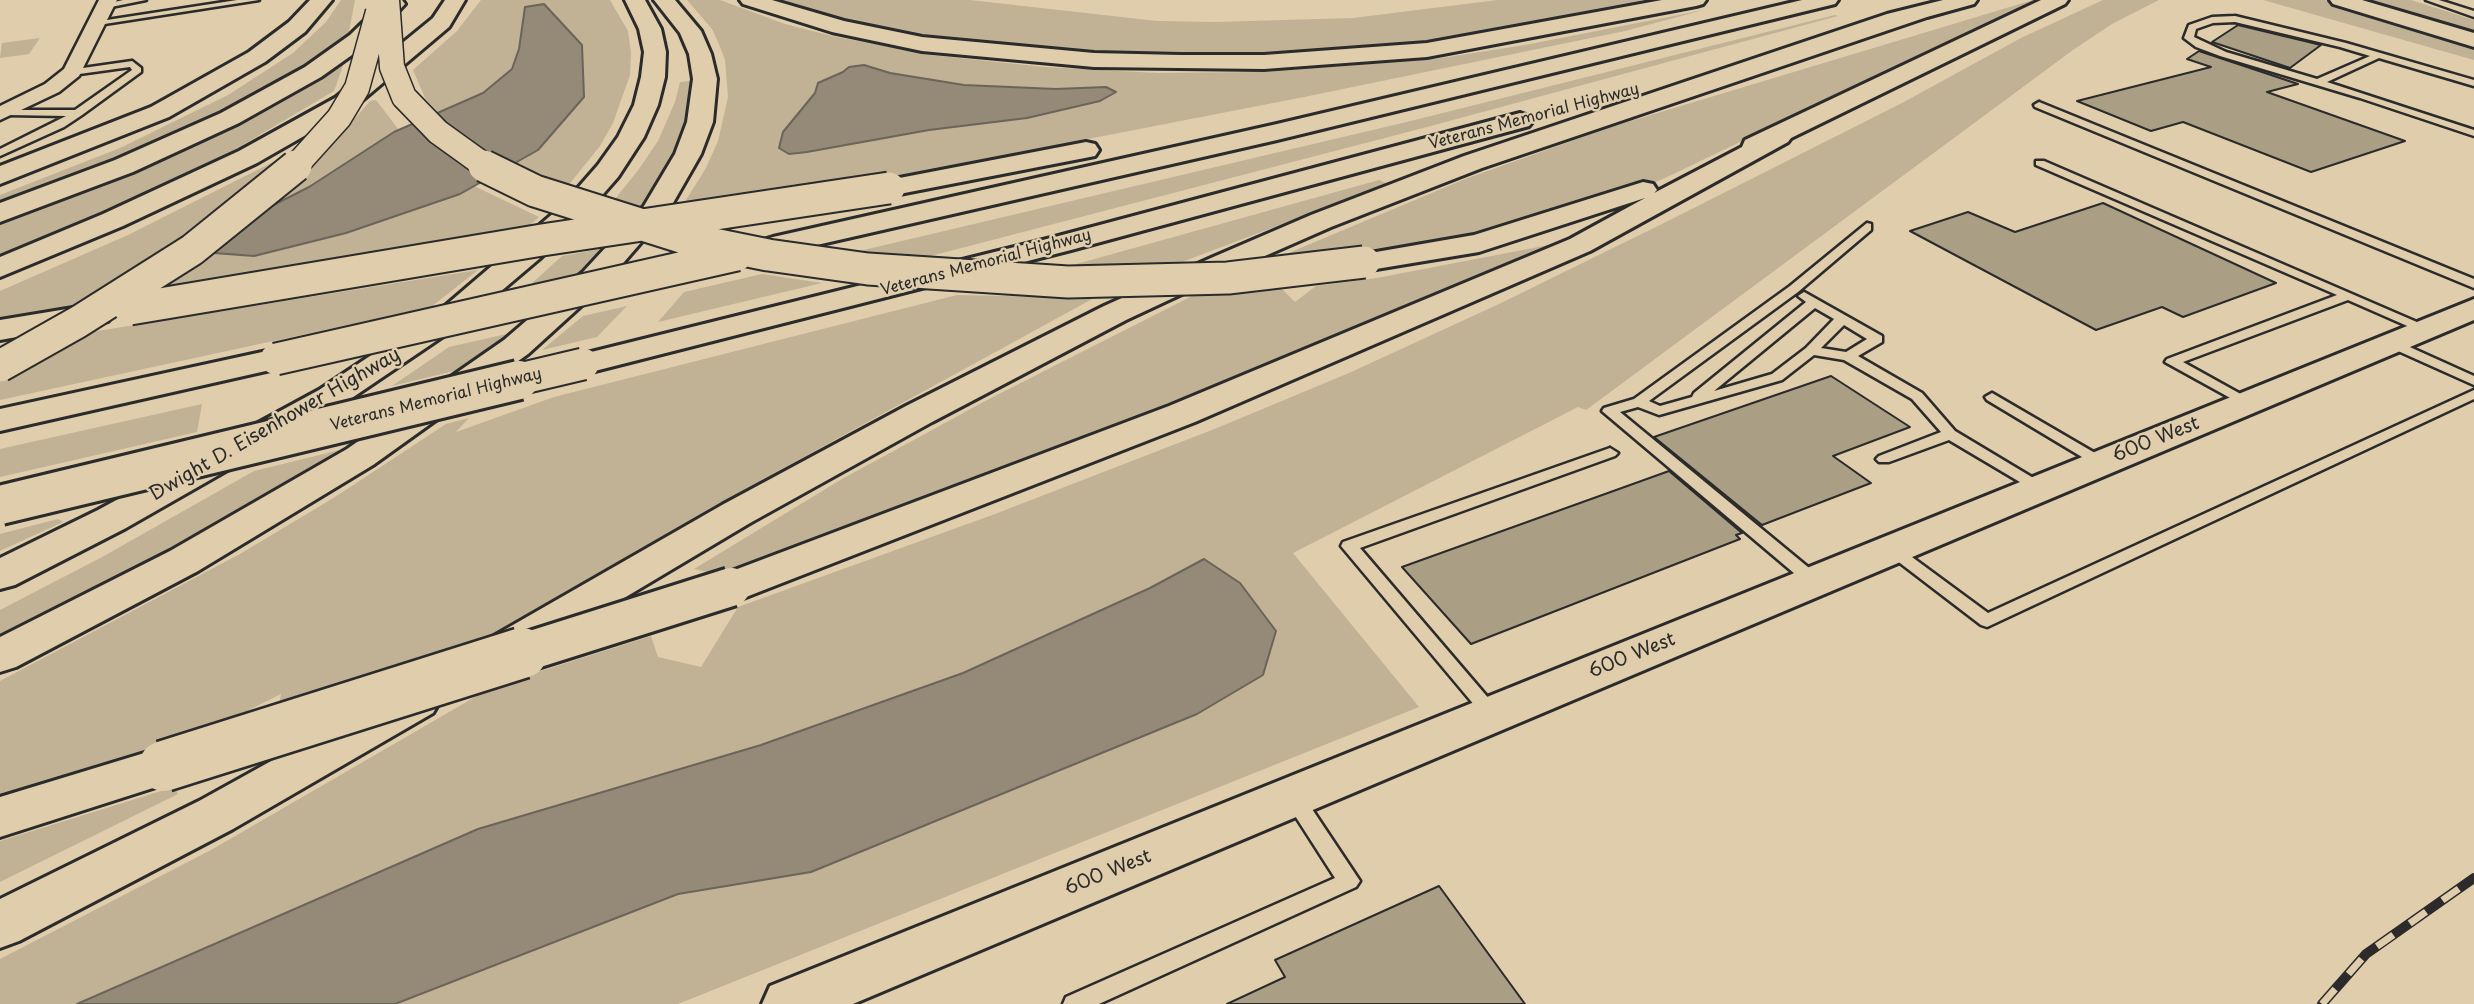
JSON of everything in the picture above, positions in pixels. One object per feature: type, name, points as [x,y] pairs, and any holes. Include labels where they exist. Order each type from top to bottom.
[{"type":"main road","points":[[0,176],[100,138],[184,98],[257,57],[297,27],[322,0]]},
{"type":"main road","points":[[384,0],[392,43],[392,67],[404,97],[439,132],[478,163],[535,191],[684,238],[768,255],[868,270],[1068,282],[1228,278],[1364,262],[1479,243],[1623,198],[1779,137]]},
{"type":"main road","points":[[0,366],[78,323],[192,250],[293,168],[339,118],[357,88],[384,0]]},
{"type":"main road","points":[[0,213],[124,166],[230,117],[313,72],[358,40],[398,0]]},
{"type":"main road","points":[[0,268],[113,220],[248,157],[344,103],[441,22],[455,0]]},
{"type":"main road","name":"Dwight D. Eisenhower Highway","points":[[0,575],[112,519],[331,397],[456,313],[537,246],[608,171],[631,137],[646,105],[653,77],[655,52],[650,29],[635,0]]},
{"type":"main road","points":[[0,656],[184,561],[360,457],[516,347],[594,278],[654,210],[688,154],[700,122],[705,79],[700,54],[690,31],[664,0]]},
{"type":"main road","points":[[750,0],[840,27],[922,44],[1094,60],[1264,62],[1427,50],[1696,0]]},
{"type":"main road","points":[[0,420],[1566,64],[1828,0]]},
{"type":"main road","name":"Veterans Memorial Highway","points":[[0,505],[583,365],[1061,244],[1967,0]]},
{"type":"main road","points":[[0,817],[732,587],[1182,414],[1580,245],[1779,137],[2058,0]]},
{"type":"main road","points":[[2340,0],[2474,40]]},
{"type":"main road","points":[[0,925],[216,815],[831,461],[1115,313],[1308,227],[1445,172],[1921,12]]},
{"type":"main road","points":[[0,330],[542,240],[889,188],[1497,67],[1566,64]]},
{"type":"main road","name":"600 West","points":[[790,1004],[2474,309]]},
{"type":"street","points":[[3,113],[52,88],[72,72],[104,9]]},
{"type":"lane","points":[[104,9],[142,0]]},
{"type":"lane","points":[[104,9],[255,0]]},
{"type":"lane","points":[[2430,0],[2474,14]]},
{"type":"lane","points":[[2442,4],[2459,0]]},
{"type":"lane","points":[[2474,83],[2379,55],[2235,19],[2212,19],[2192,27],[2189,38],[2199,45],[2474,133]]},
{"type":"lane","points":[[2318,82],[2379,55]]},
{"type":"lane","points":[[0,153],[60,125],[138,70],[138,67],[132,64],[72,72]]},
{"type":"lane","points":[[2039,105],[2474,285]]},
{"type":"lane","points":[[3,113],[79,113]]},
{"type":"lane","points":[[2040,163],[2347,296],[2474,381]]},
{"type":"lane","points":[[1814,582],[1609,411],[1639,401],[1794,289],[1867,227]]},
{"type":"lane","points":[[1794,289],[1877,340],[1848,356]]},
{"type":"lane","points":[[2248,402],[2172,362],[2347,296]]},
{"type":"lane","points":[[1694,400],[1814,302]]},
{"type":"lane","points":[[1639,401],[1659,411],[1777,377],[1811,351],[1842,318]]},
{"type":"lane","points":[[1811,351],[1848,356],[1917,396],[1950,434],[2040,488]]},
{"type":"lane","points":[[1891,550],[1987,621],[2474,394]]},
{"type":"lane","points":[[1992,397],[2102,463]]},
{"type":"lane","points":[[1884,459],[1950,434]]},
{"type":"lane","points":[[1493,714],[1349,546],[1610,453]]},
{"type":"lane","points":[[1074,1004],[1349,881],[1293,797]]},
{"type":"shaded area","points":[[341,0],[355,0],[347,42],[248,102],[146,149],[0,206],[0,195],[120,148],[228,95],[293,53],[326,22]]},
{"type":"shaded area","points":[[481,0],[610,0],[628,31],[630,75],[613,123],[600,146],[563,192],[540,183],[450,126],[425,98],[413,70],[457,31]]},
{"type":"shaded area","points":[[687,0],[720,0],[785,24],[931,55],[1045,67],[1158,73],[1265,72],[1435,59],[1525,45],[1704,10],[1625,31],[1304,97],[676,216],[706,168],[718,141],[728,97],[725,60],[718,42],[712,29]]},
{"type":"shaded area","points":[[772,0],[970,0],[1157,21],[1215,22],[1353,18],[1498,0],[1662,0],[1448,42],[1321,55],[1138,58],[922,38],[827,18]]},
{"type":"shaded area","points":[[2033,0],[2048,0],[1867,81],[1663,179],[1622,195],[1494,231],[1448,240],[1324,259],[1260,265],[1465,179],[1611,127]]},
{"type":"shaded area","points":[[2103,0],[2159,0],[2112,24],[2073,50],[1586,410],[1578,407],[1293,553],[1419,707],[678,1004],[0,1004],[0,959],[211,850],[494,686],[651,636],[658,657],[701,667],[738,607],[995,514],[1217,428],[1349,373],[1499,304],[1666,222],[1902,103],[2021,38]]},
{"type":"shaded area","points":[[2263,0],[2324,0],[2474,45],[2474,60]]},
{"type":"shaded area","points":[[2363,0],[2411,0],[2474,20],[2474,33]]},
{"type":"shaded area","points":[[544,4],[582,45],[584,97],[538,150],[460,194],[346,233],[254,256],[214,253],[240,222],[309,187],[394,132],[483,93],[512,69],[519,49],[525,7]]},
{"type":"shaded area","points":[[1838,16],[1427,127],[896,265],[834,257],[1415,120]]},
{"type":"shaded area","points":[[40,38],[29,54],[0,58],[2,43]]},
{"type":"shaded area","points":[[344,63],[334,91],[229,153],[123,205],[0,260],[0,220],[234,124],[302,89]]},
{"type":"shaded area","points":[[864,65],[890,73],[964,85],[1056,89],[1106,87],[1116,92],[1100,101],[1027,118],[929,130],[807,152],[789,154],[779,148],[783,132],[815,93],[818,83],[849,67]]},
{"type":"shaded area","points":[[690,81],[685,120],[679,141],[652,192],[636,211],[607,209],[658,141],[675,102],[680,82]]},
{"type":"shaded area","points":[[376,100],[402,134],[472,185],[539,217],[509,243],[143,297],[307,174],[370,101]]},
{"type":"shaded area","points":[[279,159],[255,182],[188,234],[73,308],[0,318],[0,291],[128,235]]},
{"type":"shaded area","points":[[1379,180],[1388,184],[1174,265],[1044,273]]},
{"type":"shaded area","points":[[1554,244],[1561,249],[1425,310],[726,576],[694,569],[842,479],[989,399],[1194,295],[1282,289],[1295,302],[1316,286],[1377,278]]},
{"type":"shaded area","points":[[601,249],[576,275],[530,285],[562,256]]},
{"type":"shaded area","points":[[478,270],[431,307],[0,400],[0,381],[85,333]]},
{"type":"shaded area","points":[[762,274],[822,283],[658,322],[684,292]]},
{"type":"shaded area","points":[[957,295],[1094,298],[749,487],[423,673],[277,717],[281,694],[169,750],[0,802],[0,681],[240,554],[335,497],[446,424],[469,418],[456,432],[554,397]]},
{"type":"shaded area","points":[[627,306],[597,337],[542,350],[583,316]]},
{"type":"shaded area","points":[[511,333],[462,369],[392,386],[449,347]]},
{"type":"shaded area","points":[[202,404],[197,432],[0,477],[0,449]]},
{"type":"shaded area","points":[[348,448],[166,553],[0,637],[0,610],[104,556],[254,471]]},
{"type":"shaded area","points":[[58,519],[63,522],[0,551],[0,534]]},
{"type":"shaded area","points":[[1204,559],[1240,583],[1276,631],[1263,675],[1197,714],[811,872],[678,894],[395,1004],[77,1004],[478,829],[761,745],[963,673],[1150,588]]},
{"type":"shaded area","points":[[174,787],[178,794],[0,882],[0,841]]},
{"type":"building","points":[[2238,25],[2321,45],[2290,68],[2212,42]]},
{"type":"building","points":[[2199,51],[2298,84],[2267,92],[2405,141],[2311,172],[2183,122],[2151,131],[2077,101],[2211,67],[2187,59]]},
{"type":"building","points":[[2103,203],[2276,283],[2183,317],[2162,307],[2096,330],[1910,231],[1968,212],[2015,232]]},
{"type":"building","points":[[1831,376],[1910,427],[1833,456],[1871,483],[1762,525],[1654,437]]},
{"type":"building","points":[[1669,471],[1742,533],[1736,535],[1740,539],[1471,644],[1402,567]]},
{"type":"building","points":[[1439,886],[1525,1004],[1227,1004],[1285,977],[1275,960]]},
{"type":"railway","points":[[2322,1004],[2366,954],[2474,878]]}]
